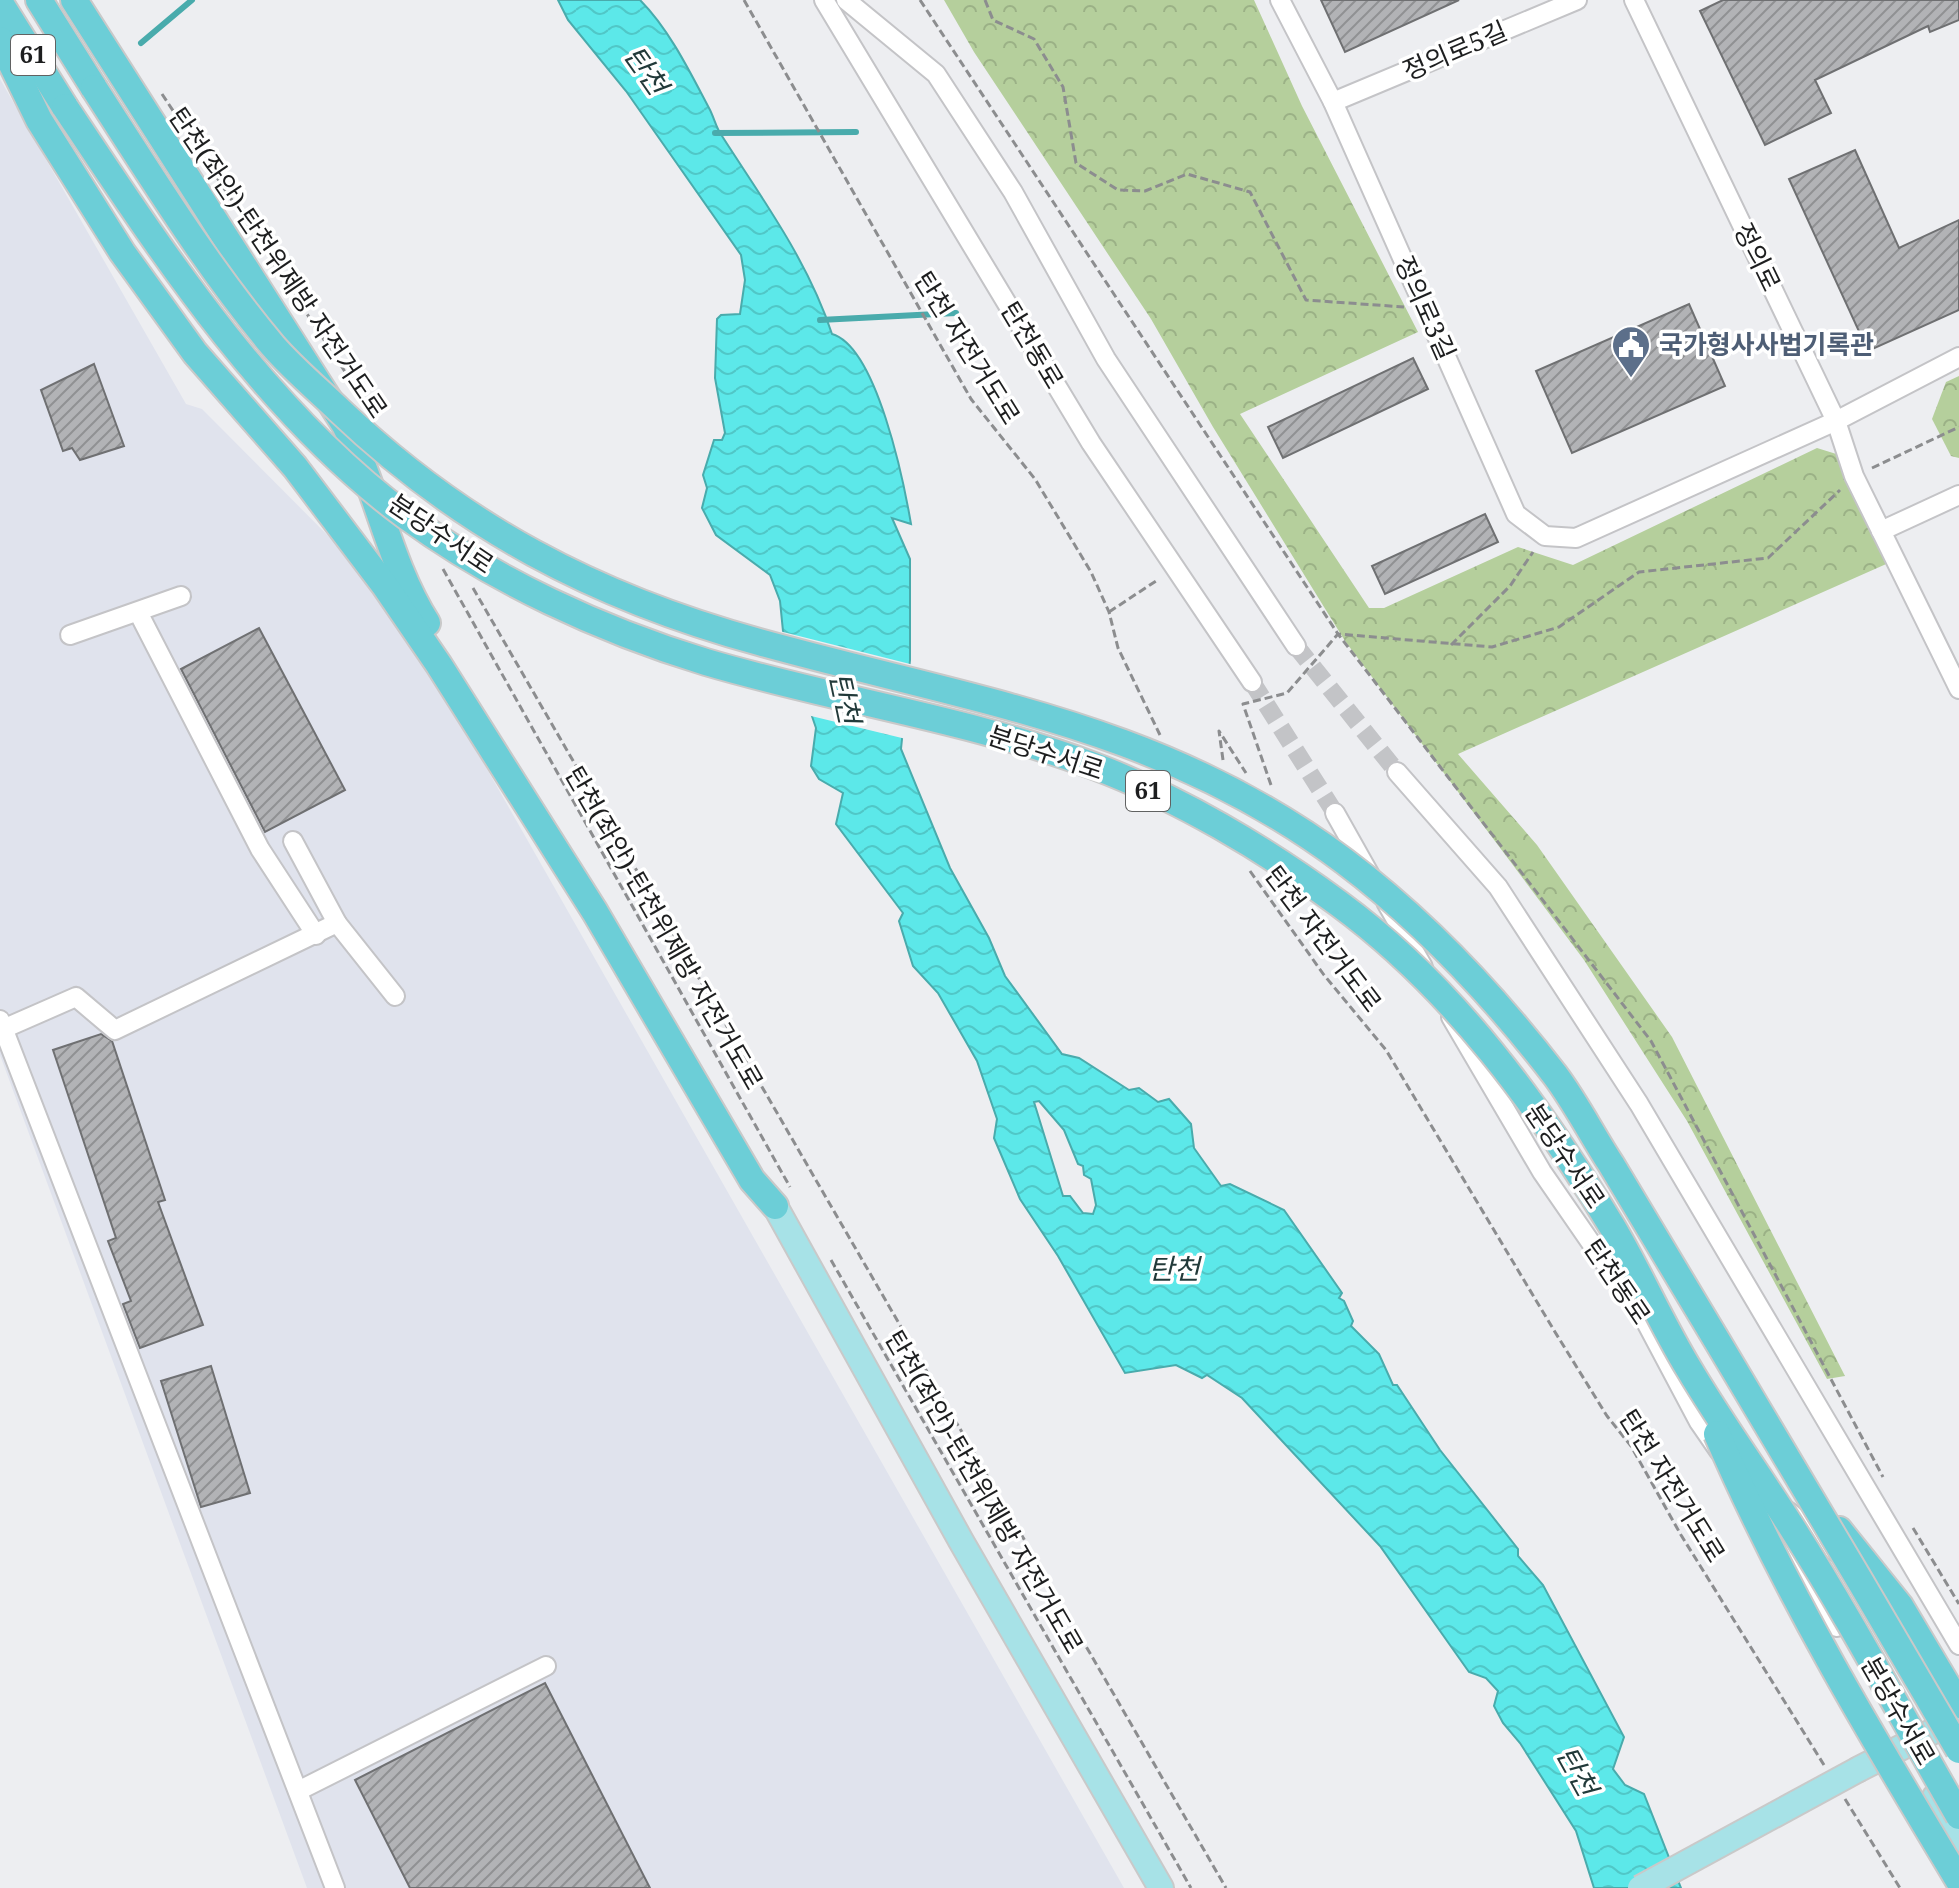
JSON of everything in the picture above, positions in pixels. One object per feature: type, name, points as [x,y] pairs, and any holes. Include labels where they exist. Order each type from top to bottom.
[{"type":"highway","name":"분당수서로","points":[[39,0],[191,239],[276,350],[394,463],[480,524],[610,592],[659,611],[761,643],[1035,712],[1129,743],[1226,786],[1343,860],[1422,926],[1489,996],[1559,1080],[1812,1496],[1959,1750]]},
{"type":"highway","points":[[74,0],[345,425],[363,460],[396,557],[423,617],[644,968],[783,1197]]},
{"type":"highway","name":"분당수서로","points":[[0,3],[165,257],[228,338],[313,433],[406,516],[480,563],[549,600],[667,649],[1008,739],[1095,767],[1212,823],[1344,907],[1413,964],[1458,1010],[1516,1082],[1612,1228],[1688,1369],[1795,1532],[1959,1816]]},
{"type":"highway","points":[[0,40],[39,120],[122,252],[195,353],[295,467],[385,586],[595,912],[752,1180],[783,1197]]},
{"type":"highway","points":[[1688,1369],[1756,1526],[1860,1717],[1959,1881]]},
{"type":"highway","points":[[1812,1496],[1900,1606],[1958,1714]]},
{"type":"main road","points":[[783,1197],[961,1541],[1161,1888]]},
{"type":"main road","points":[[1640,1888],[1907,1746],[1958,1714]]},
{"type":"main road","points":[[1907,1746],[1959,1839]]},
{"type":"street","name":"탄천동로","points":[[824,0],[1091,443],[1252,682]]},
{"type":"street","points":[[846,0],[936,74],[1013,192],[1106,359],[1296,646]]},
{"type":"street","name":"정의로3길","points":[[1280,0],[1333,102],[1516,514],[1545,536]]},
{"type":"street","name":"정의로5길","points":[[1333,102],[1577,0]]},
{"type":"street","name":"정의로","points":[[1634,0],[1836,421],[1854,476],[1959,689]]},
{"type":"street","points":[[1545,536],[1576,538],[1836,421],[1959,357]]},
{"type":"street","points":[[1881,531],[1959,495]]},
{"type":"street","points":[[70,635],[181,596]]},
{"type":"street","points":[[138,612],[260,849],[316,935]]},
{"type":"street","points":[[1397,772],[1498,887],[1639,1104],[1959,1645]]},
{"type":"street","name":"탄천동로","points":[[1335,813],[1497,1099],[1542,1172],[1647,1324],[1699,1422],[1817,1592],[1907,1746]]},
{"type":"street","points":[[293,841],[337,923],[395,996]]},
{"type":"street","points":[[335,1888],[2,1025],[76,997],[115,1030],[337,923]]},
{"type":"street","points":[[1699,1422],[1765,1493],[1824,1540],[1875,1591],[1958,1714]]},
{"type":"street","points":[[298,1791],[546,1666]]},
{"type":"path","name":"탄천 자전거도로","points":[[744,0],[971,399],[1035,479],[1091,572],[1109,612],[1118,648],[1161,736]]},
{"type":"path","points":[[920,0],[1338,634],[1651,1041],[1887,1485]]},
{"type":"path","points":[[985,0],[993,20],[1034,39],[1063,87],[1076,163],[1092,175],[1118,190],[1145,191],[1187,174],[1250,192],[1306,300],[1426,308]]},
{"type":"path","points":[[162,93],[372,414]]},
{"type":"path","points":[[1338,634],[1492,647],[1559,627],[1639,572],[1768,558],[1854,476],[1959,427]]},
{"type":"path","points":[[1451,645],[1510,586],[1545,536]]},
{"type":"path","name":"탄천(좌안)-탄천위제방 자전거도로","points":[[442,567],[783,1197]]},
{"type":"path","points":[[1109,612],[1174,569]]},
{"type":"path","points":[[468,578],[1226,1888]]},
{"type":"path","points":[[1243,704],[1287,693],[1338,634]]},
{"type":"path","name":"탄천 자전거도로","points":[[1245,864],[1324,975],[1386,1050],[1555,1332],[1607,1416],[1631,1446],[1681,1535],[1831,1776]]},
{"type":"path","name":"탄천(좌안)-탄천위제방 자전거도로","points":[[829,1256],[1191,1888]]},
{"type":"path","points":[[1911,1525],[1959,1604]]},
{"type":"path","points":[[1839,1789],[1900,1888]]},
{"type":"shaded area","points":[[0,79],[186,404],[202,409],[389,597],[1124,1888],[307,1888],[0,1055]]},
{"type":"green space","points":[[944,0],[1254,0],[1302,106],[1418,332],[1240,414],[1369,608],[1384,608],[1518,547],[1573,565],[1817,448],[1846,457],[1893,561],[1458,754],[1537,845],[1672,1037],[1845,1376],[1827,1379],[1687,1121],[1584,960],[1345,641],[1213,427],[1151,319],[974,52]]},
{"type":"green space","points":[[1959,376],[1959,458],[1951,456],[1932,419],[1946,382]]},
{"type":"water","name":"탄천","points":[[558,0],[640,0],[651,11],[678,51],[720,133],[797,256],[832,334],[848,344],[875,389],[895,449],[911,524],[892,518],[910,559],[910,660],[901,749],[950,868],[989,938],[1005,976],[1062,1054],[1079,1058],[1129,1090],[1139,1088],[1158,1102],[1169,1099],[1191,1124],[1194,1148],[1221,1186],[1230,1184],[1284,1210],[1342,1293],[1339,1298],[1344,1301],[1353,1321],[1351,1326],[1379,1354],[1393,1385],[1397,1385],[1440,1450],[1543,1585],[1624,1737],[1613,1769],[1625,1785],[1644,1794],[1681,1888],[1594,1888],[1576,1831],[1494,1706],[1498,1691],[1486,1678],[1469,1672],[1380,1546],[1242,1398],[1207,1375],[1202,1378],[1176,1365],[1125,1373],[1058,1256],[1020,1199],[994,1138],[997,1119],[977,1061],[938,993],[913,966],[899,921],[903,913],[836,824],[843,793],[819,779],[811,766],[816,728],[783,631],[780,601],[770,575],[716,535],[702,508],[707,488],[703,475],[714,440],[722,440],[725,433],[715,378],[717,319],[721,315],[740,314],[745,280],[741,255],[626,91],[568,20]],"holes":[[[1039,1101],[1064,1130],[1078,1164],[1083,1166],[1084,1175],[1091,1179],[1096,1205],[1093,1214],[1083,1213],[1070,1196],[1063,1196],[1034,1102]]]},
{"type":"pier","points":[[779,631],[914,665],[906,739],[807,715]]},
{"type":"building","points":[[1321,0],[1459,0],[1345,52]]},
{"type":"building","points":[[1723,0],[1959,0],[1959,20],[1930,32],[1928,26],[1815,80],[1831,113],[1765,145],[1700,11]]},
{"type":"building","points":[[1855,150],[1899,248],[1959,220],[1959,310],[1868,351],[1789,179]]},
{"type":"building","name":"국가형사사법기록관","points":[[1689,304],[1725,386],[1572,453],[1536,371]]},
{"type":"building","points":[[1413,358],[1428,389],[1283,458],[1268,427]]},
{"type":"building","points":[[94,364],[124,446],[80,460],[72,448],[63,451],[41,390]]},
{"type":"building","points":[[1485,514],[1498,542],[1385,594],[1372,566]]},
{"type":"building","points":[[259,628],[345,790],[265,832],[181,669]]},
{"type":"building","points":[[101,1034],[112,1041],[165,1200],[158,1202],[203,1325],[140,1348],[123,1304],[131,1301],[108,1241],[116,1238],[53,1050]]},
{"type":"building","points":[[211,1366],[250,1493],[201,1507],[161,1381]]},
{"type":"building","points":[[545,1683],[650,1888],[410,1888],[355,1780]]},
{"type":"waterway","points":[[141,43],[192,0]]},
{"type":"waterway","points":[[715,133],[856,132]]},
{"type":"waterway","points":[[820,320],[956,313]]},
{"type":"tunnel","points":[[1296,646],[1397,772]]},
{"type":"tunnel","points":[[1252,682],[1335,813]]},
{"type":"place","name":"국가형사사법기록관","points":[[1631,379]]}]
